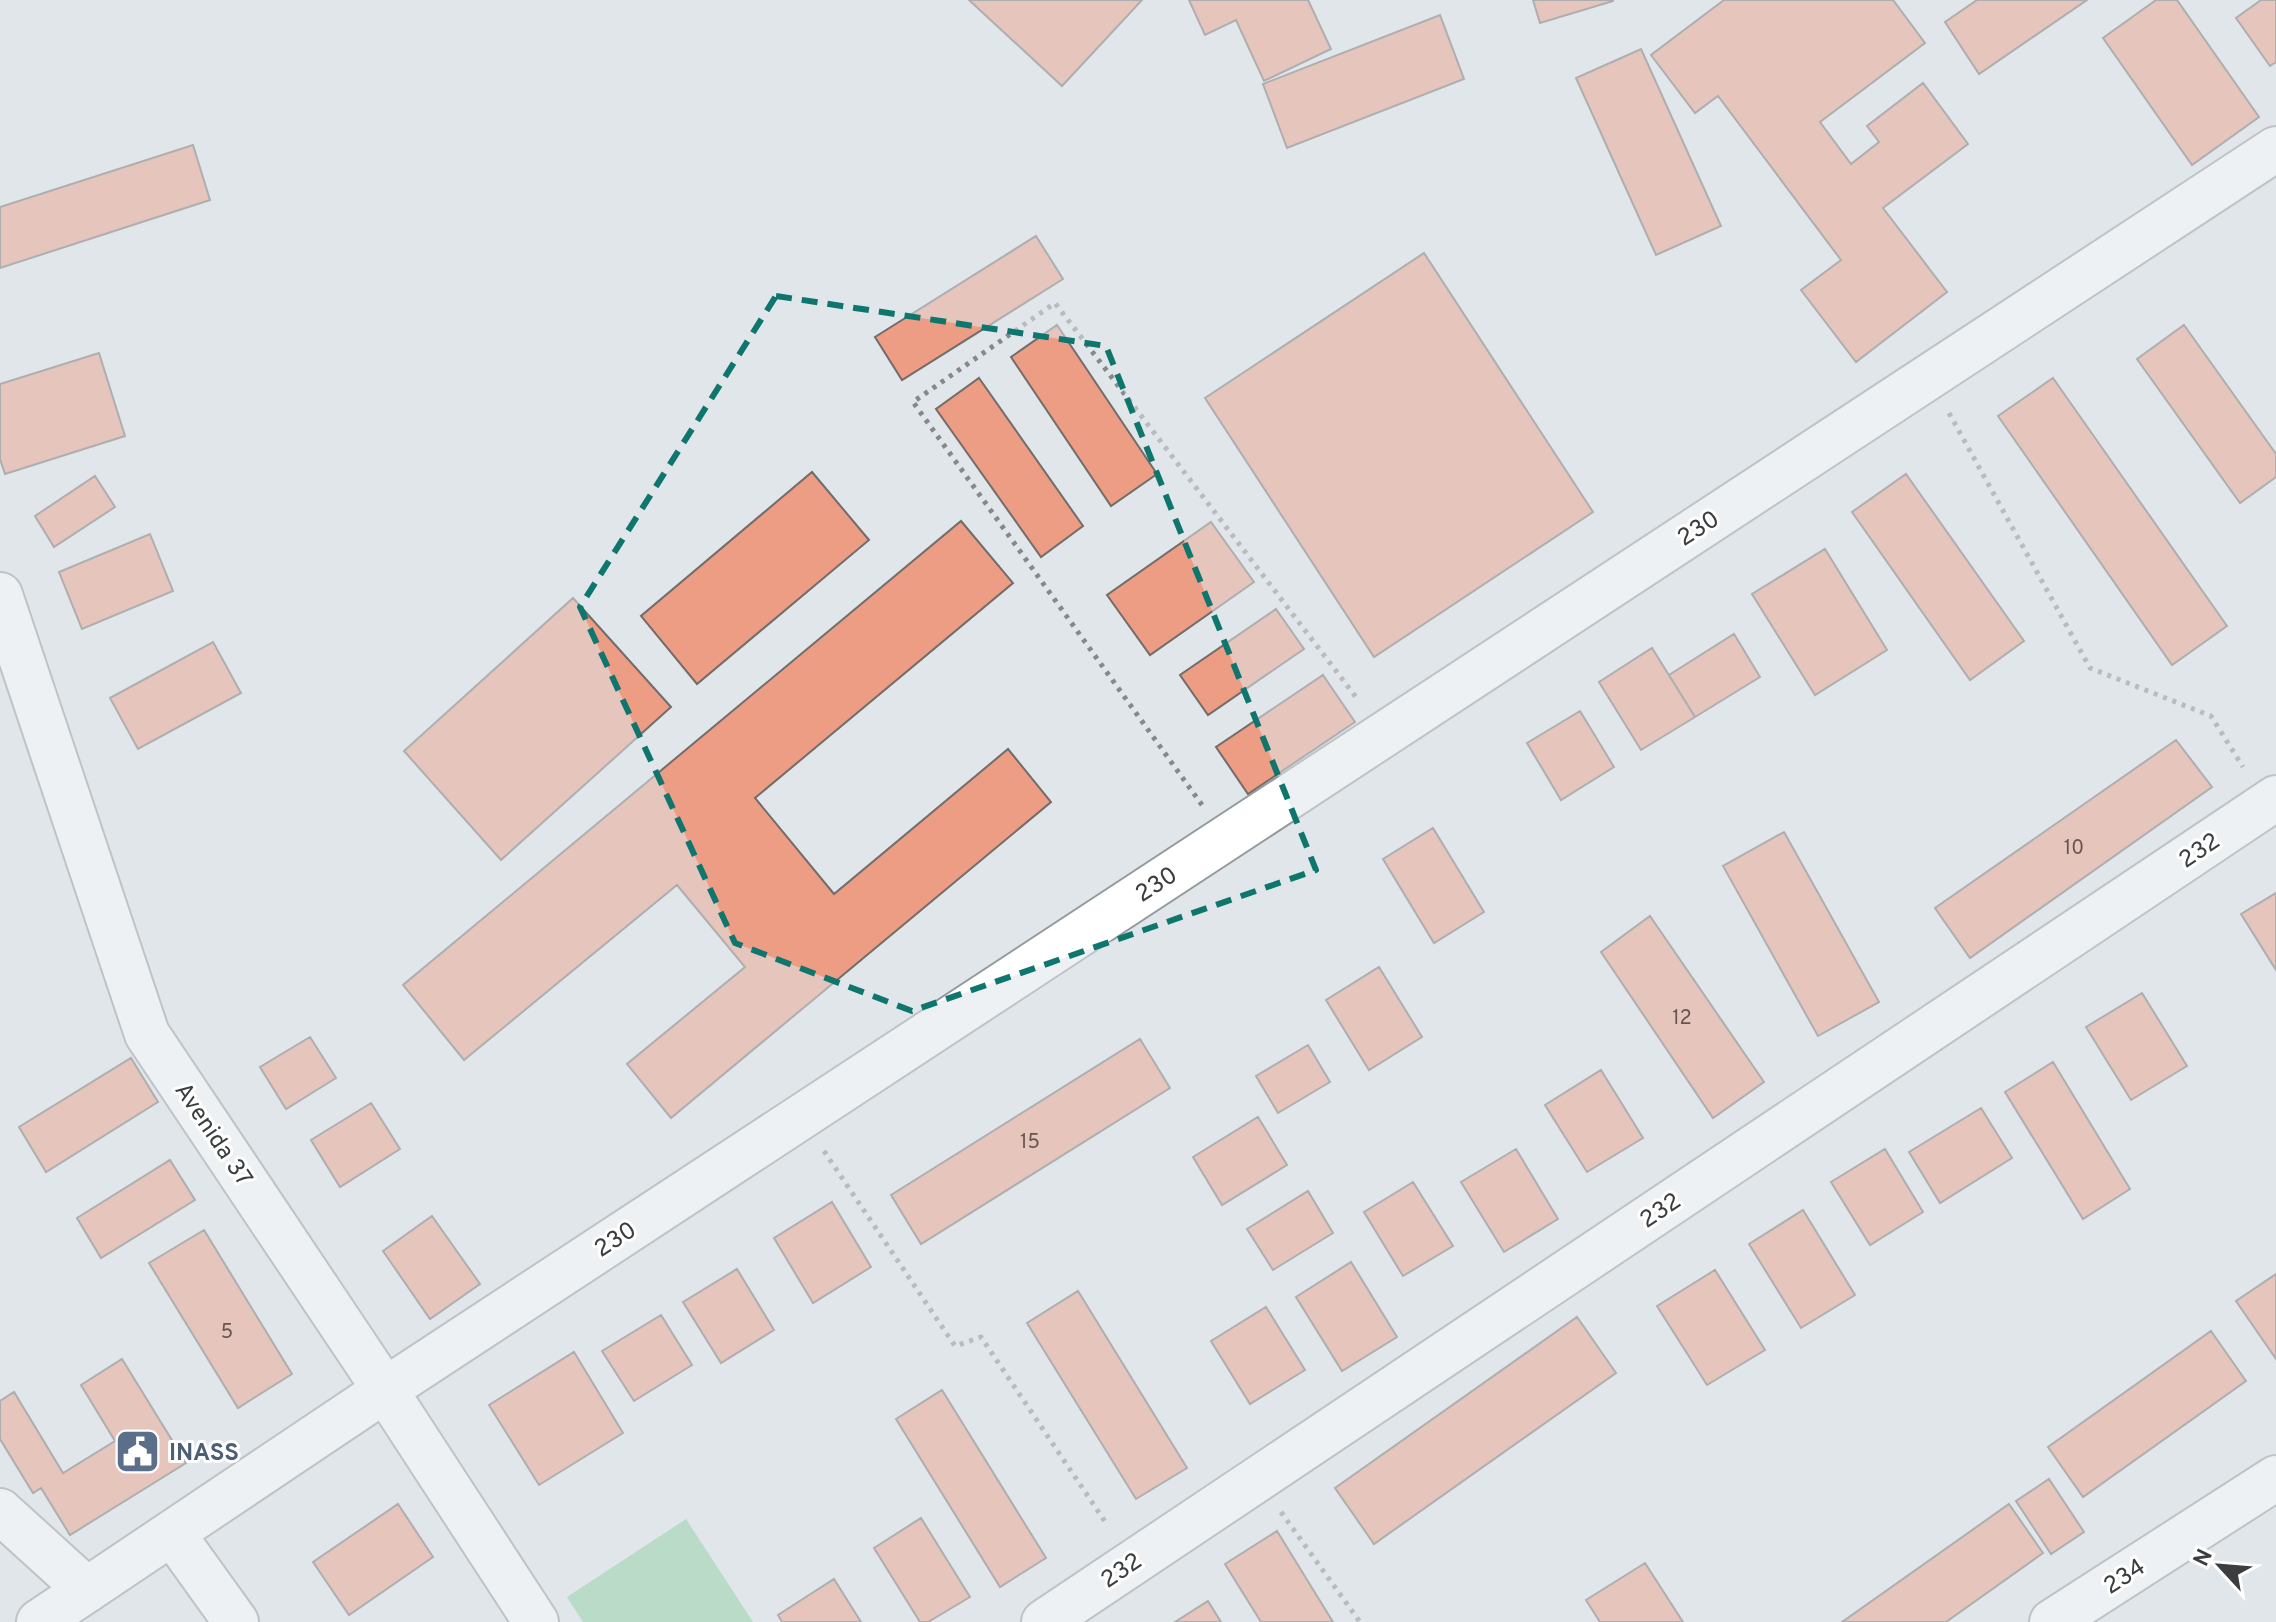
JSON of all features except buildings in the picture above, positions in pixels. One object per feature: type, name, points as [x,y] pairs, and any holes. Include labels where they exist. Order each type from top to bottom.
[{"type":"street","name":"230","points":[[39,1622],[385,1390],[2275,151]]},
{"type":"street","name":"Avenida 37","points":[[0,595],[147,1034],[536,1622]]},
{"type":"street","name":"232","points":[[1044,1622],[2272,801]]},
{"type":"street","name":"234","points":[[2052,1622],[2276,1478]]},
{"type":"street","points":[[0,1511],[87,1590]]},
{"type":"street","points":[[172,1533],[236,1622]]},
{"type":"path","points":[[1226,838],[913,402],[1055,303],[1384,734]]},
{"type":"path","points":[[1929,377],[2090,668],[2211,716],[2272,801]]},
{"type":"path","points":[[801,1117],[955,1346],[981,1337],[1132,1563]]},
{"type":"path","points":[[1257,1479],[1360,1622]]},
{"type":"highlighted area","points":[[776,296],[1106,346],[1316,870],[912,1011],[735,943],[580,607]]},
{"type":"green space","points":[[686,1519],[753,1622],[583,1622],[567,1597]]},
{"type":"place","name":"INASS","points":[[138,1452]]}]
